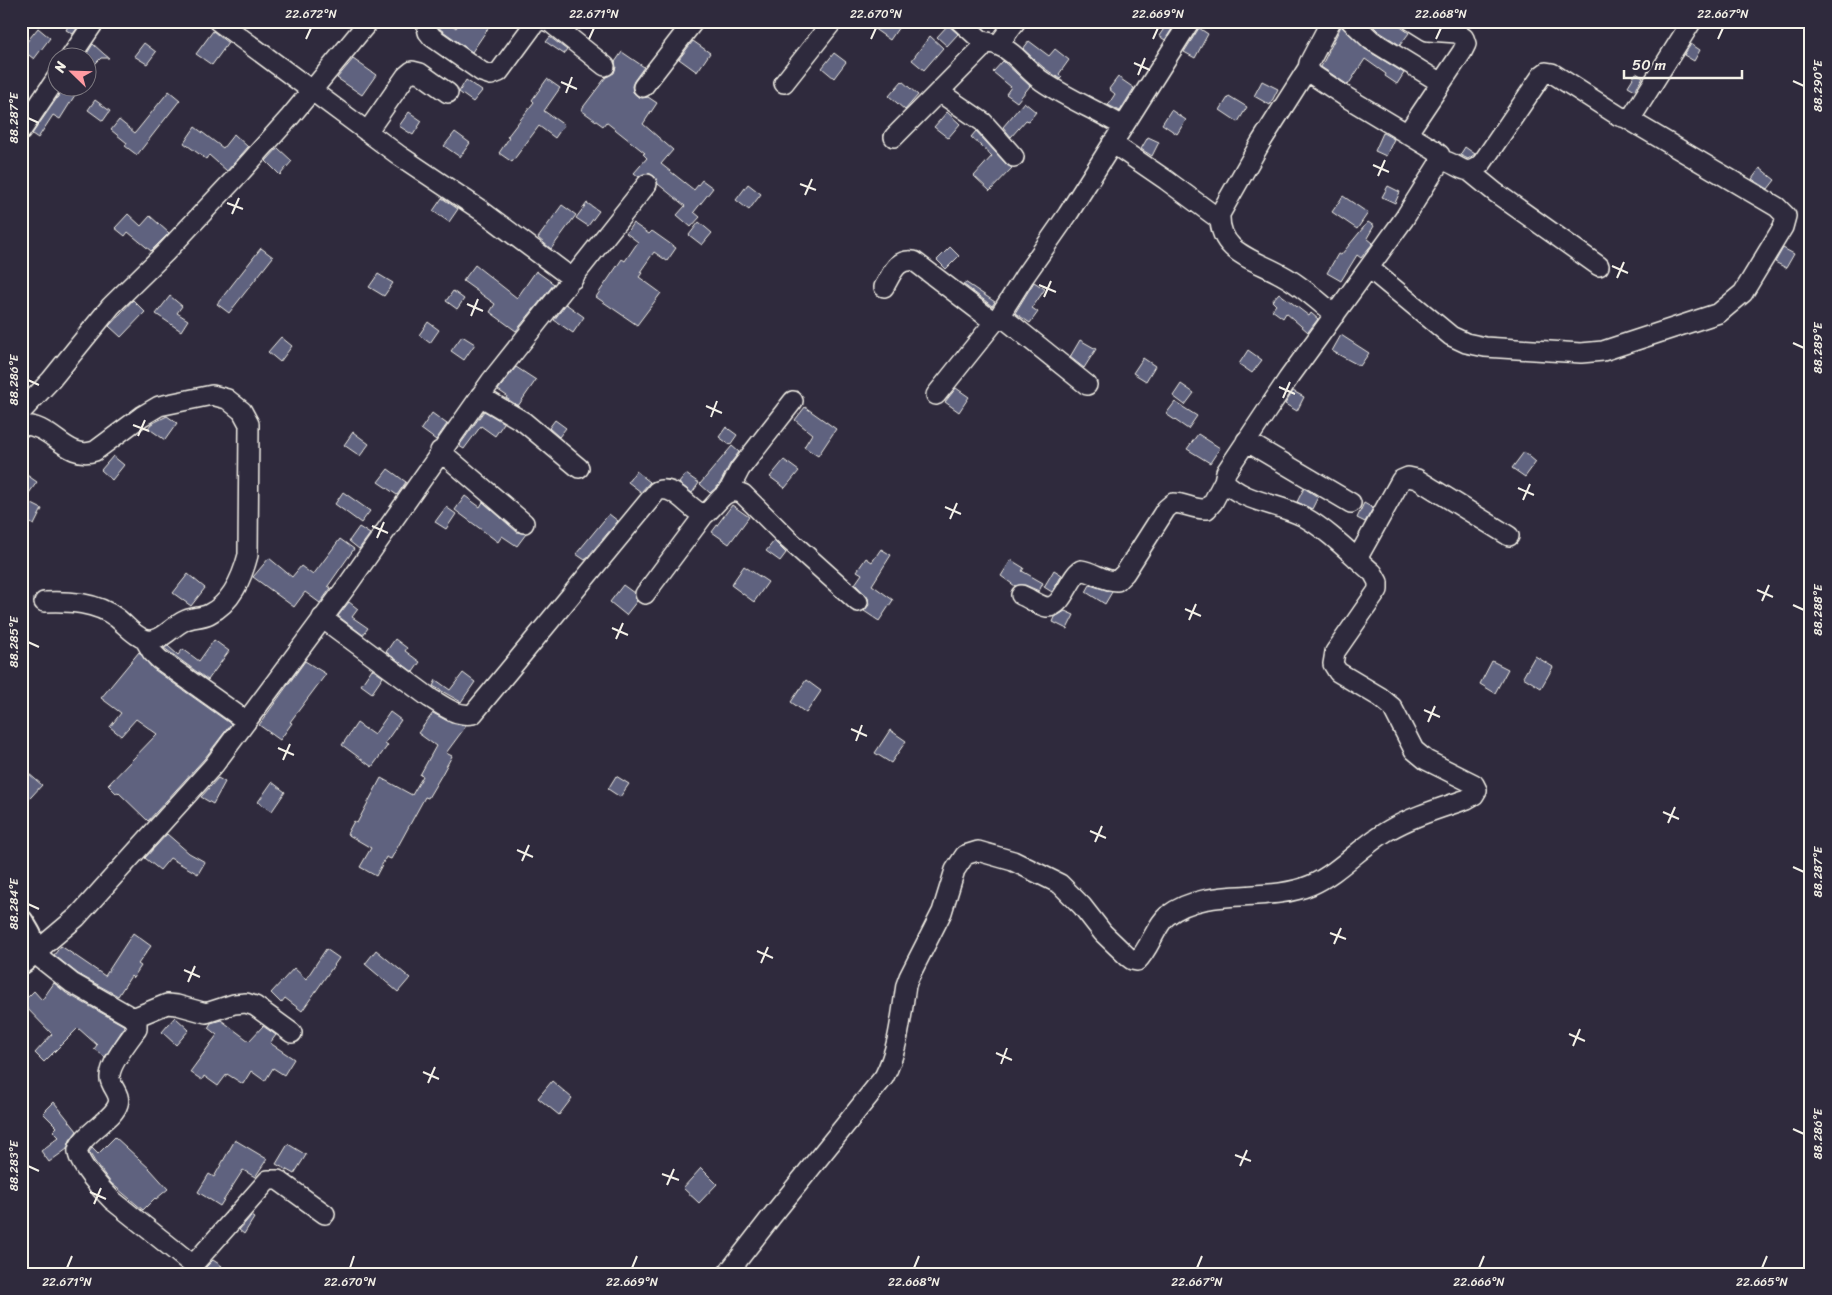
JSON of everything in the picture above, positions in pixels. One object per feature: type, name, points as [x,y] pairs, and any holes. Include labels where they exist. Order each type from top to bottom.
[{"type":"street","points":[[77,48],[95,21]]},
{"type":"street","points":[[218,21],[400,156],[482,211],[573,279]]},
{"type":"street","points":[[21,412],[51,380],[111,306],[165,253],[240,173],[369,21]]},
{"type":"street","points":[[430,21],[426,21],[428,32],[432,37],[482,72],[491,75],[498,72],[535,23],[539,21]]},
{"type":"street","points":[[546,21],[605,66]]},
{"type":"street","points":[[643,87],[694,21]]},
{"type":"street","points":[[784,83],[833,21]]},
{"type":"street","points":[[960,21],[990,43],[1007,50],[1041,81],[1123,126]]},
{"type":"street","points":[[894,137],[981,49],[1016,21]]},
{"type":"street","points":[[936,395],[997,318],[1068,214],[1190,21]]},
{"type":"street","points":[[1330,21],[1308,68],[1220,214],[1219,228],[1224,240],[1239,253],[1283,275],[1335,315]]},
{"type":"street","points":[[1351,21],[1371,40],[1442,83]]},
{"type":"street","points":[[1407,134],[1466,44],[1464,38],[1457,33],[1428,31],[1412,21]]},
{"type":"street","points":[[1626,118],[1633,115],[1692,21]]},
{"type":"street","points":[[1021,595],[1047,607],[1054,606],[1061,599],[1075,573],[1081,570],[1088,571],[1108,581],[1117,581],[1125,573],[1166,509],[1173,503],[1180,503],[1196,510],[1207,509],[1224,481],[1226,472],[1246,441],[1288,379],[1404,219],[1441,160],[1440,155],[1434,150],[1346,97],[1313,75],[1308,68]]},
{"type":"street","points":[[367,132],[406,76],[412,72],[420,73],[448,94]]},
{"type":"street","points":[[1369,268],[1451,336],[1466,343],[1485,347],[1582,353],[1603,351],[1718,313],[1743,292],[1783,227],[1786,216],[1777,207],[1626,118],[1619,116],[1552,73],[1546,72],[1542,75],[1482,163],[1474,171],[1469,171]]},
{"type":"street","points":[[21,131],[48,91]]},
{"type":"street","points":[[939,92],[983,122],[1014,157]]},
{"type":"street","points":[[1112,144],[1166,180],[1219,219]]},
{"type":"street","points":[[1441,160],[1448,161],[1469,171],[1496,193],[1599,266]]},
{"type":"street","points":[[29,957],[77,917],[214,765],[322,618],[480,396],[647,184]]},
{"type":"street","points":[[884,287],[897,264],[906,260],[914,261],[997,318],[1087,385]]},
{"type":"street","points":[[21,425],[39,428],[77,453],[86,454],[95,450],[142,416],[159,406],[174,401],[212,395],[226,399],[242,411],[249,424],[250,534],[248,556],[242,576],[229,599],[220,609],[207,615],[184,620],[155,641],[145,640],[133,633],[116,617],[99,608],[81,603],[44,602]]},
{"type":"street","points":[[480,396],[524,422],[579,468]]},
{"type":"street","points":[[645,594],[704,515],[728,492],[740,469],[793,401]]},
{"type":"street","points":[[1246,441],[1351,503]]},
{"type":"street","points":[[440,451],[524,523]]},
{"type":"street","points":[[1357,559],[1402,480],[1408,477],[1417,479],[1509,536]]},
{"type":"street","points":[[727,1274],[884,1077],[898,1043],[906,985],[942,912],[956,870],[965,855],[978,851],[1013,861],[1060,884],[1128,957],[1137,961],[1165,917],[1182,908],[1204,900],[1289,892],[1312,884],[1336,870],[1388,831],[1410,820],[1474,795],[1477,790],[1474,784],[1426,760],[1414,750],[1392,707],[1380,697],[1338,672],[1333,664],[1334,652],[1378,590],[1378,582],[1374,573],[1306,518],[1290,510],[1254,499],[1229,486],[1224,481]]},
{"type":"street","points":[[322,618],[430,698],[449,710],[465,716],[473,714],[657,492],[663,489],[670,490],[698,513],[704,515]]},
{"type":"street","points":[[728,492],[736,490],[743,494],[789,540],[858,602]]},
{"type":"street","points":[[145,640],[159,659],[246,721]]},
{"type":"street","points":[[21,922],[33,947],[29,957]]},
{"type":"street","points":[[29,957],[54,969],[72,982],[133,1018],[138,1023],[137,1029],[111,1068],[109,1077],[119,1097],[118,1105],[112,1114],[82,1143],[78,1150],[78,1158],[101,1189],[112,1200],[194,1269],[268,1180],[278,1180],[325,1214]]},
{"type":"street","points":[[133,1018],[167,1004],[206,1013],[234,1004],[246,1003],[255,1006],[292,1033]]},
{"type":"building","points":[[71,21],[80,24],[73,34],[66,30]]},
{"type":"building","points":[[438,21],[447,21],[456,28],[460,21],[493,21],[472,52],[440,29]]},
{"type":"building","points":[[863,21],[903,21],[890,40]]},
{"type":"building","points":[[1373,21],[1392,21],[1409,33],[1400,45],[1378,31],[1371,24]]},
{"type":"building","points":[[1167,24],[1172,29],[1165,40],[1159,36]]},
{"type":"building","points":[[948,25],[958,34],[947,46],[937,37]]},
{"type":"building","points":[[1341,26],[1365,49],[1404,73],[1397,84],[1365,59],[1348,85],[1321,67]]},
{"type":"building","points":[[38,28],[50,38],[34,59],[21,49]]},
{"type":"building","points":[[1199,28],[1208,34],[1195,58],[1184,52]]},
{"type":"building","points":[[213,31],[228,43],[212,65],[196,54]]},
{"type":"building","points":[[930,36],[943,48],[924,70],[912,60]]},
{"type":"building","points":[[550,37],[567,50],[564,54],[546,42]]},
{"type":"building","points":[[693,41],[710,53],[697,72],[679,59]]},
{"type":"building","points":[[1029,41],[1049,56],[1055,49],[1069,60],[1059,74],[1062,77],[1060,79],[1044,68],[1023,49]]},
{"type":"building","points":[[144,43],[156,52],[147,64],[134,56]]},
{"type":"building","points":[[1691,44],[1700,50],[1694,61],[1684,55]]},
{"type":"building","points":[[98,48],[109,58],[101,58],[98,61]]},
{"type":"building","points":[[622,52],[644,67],[634,81],[632,86],[633,92],[637,96],[642,98],[648,97],[657,103],[643,124],[673,150],[661,164],[694,190],[702,180],[713,188],[694,212],[700,217],[691,227],[677,215],[685,206],[658,184],[654,176],[648,173],[639,177],[634,173],[647,158],[643,154],[645,153],[606,122],[603,126],[581,110],[606,77],[614,73],[615,62]]},
{"type":"building","points":[[834,53],[846,62],[834,78],[822,68]]},
{"type":"building","points":[[353,59],[376,75],[362,95],[337,78]]},
{"type":"building","points":[[1003,61],[1030,86],[1017,102],[1006,94],[1011,87],[993,72]]},
{"type":"building","points":[[1636,73],[1643,77],[1635,90],[1628,86]]},
{"type":"building","points":[[1118,77],[1134,88],[1120,111],[1108,105],[1115,94],[1109,89]]},
{"type":"building","points":[[547,79],[560,88],[544,111],[564,125],[555,138],[539,126],[512,162],[499,153],[509,138],[507,137],[534,102],[532,100]]},
{"type":"building","points":[[466,80],[482,91],[473,102],[459,92]]},
{"type":"building","points":[[902,81],[918,95],[905,110],[889,96]]},
{"type":"building","points":[[1262,81],[1278,89],[1270,105],[1254,96]]},
{"type":"building","points":[[169,91],[180,100],[137,155],[125,146],[127,143],[111,130],[119,120],[135,133]]},
{"type":"building","points":[[1229,96],[1247,107],[1238,122],[1220,110]]},
{"type":"building","points":[[57,98],[73,98],[60,119],[53,115],[38,138],[32,134]]},
{"type":"building","points":[[95,100],[110,111],[103,121],[88,110]]},
{"type":"building","points":[[1024,102],[1036,112],[1011,137],[1003,127]]},
{"type":"building","points":[[1171,110],[1186,120],[1177,134],[1162,124]]},
{"type":"building","points":[[409,112],[422,121],[413,135],[399,126]]},
{"type":"building","points":[[947,112],[960,124],[948,138],[934,127]]},
{"type":"building","points":[[195,127],[223,148],[234,134],[248,147],[227,171],[209,155],[206,159],[184,143]]},
{"type":"building","points":[[976,131],[1006,164],[1012,168],[990,191],[974,176],[992,156],[971,137]]},
{"type":"building","points":[[455,132],[470,143],[460,157],[444,146]]},
{"type":"building","points":[[1383,133],[1394,139],[1386,156],[1375,151]]},
{"type":"building","points":[[1148,137],[1159,142],[1152,156],[1141,149]]},
{"type":"building","points":[[1465,147],[1475,154],[1468,159],[1460,155]]},
{"type":"building","points":[[278,148],[292,161],[280,175],[266,161]]},
{"type":"building","points":[[1760,168],[1775,180],[1768,189],[1752,179]]},
{"type":"building","points":[[748,184],[761,194],[749,210],[736,200]]},
{"type":"building","points":[[1388,186],[1400,192],[1395,203],[1382,197]]},
{"type":"building","points":[[1343,196],[1368,213],[1357,229],[1332,212]]},
{"type":"building","points":[[442,198],[458,209],[449,222],[433,211]]},
{"type":"building","points":[[587,203],[599,211],[588,226],[576,218]]},
{"type":"building","points":[[562,205],[576,215],[551,249],[538,238]]},
{"type":"building","points":[[128,214],[141,226],[150,216],[169,233],[151,251],[128,232],[125,236],[115,228]]},
{"type":"building","points":[[699,222],[712,233],[702,245],[689,235]]},
{"type":"building","points":[[1368,222],[1374,226],[1367,238],[1373,243],[1361,258],[1357,255],[1341,281],[1327,273],[1338,254],[1341,255]]},
{"type":"building","points":[[633,223],[649,234],[652,231],[676,248],[667,261],[654,252],[640,272],[642,273],[639,277],[661,293],[637,325],[596,297],[622,259],[625,261],[638,242],[626,233]]},
{"type":"building","points":[[950,247],[959,256],[946,269],[937,260]]},
{"type":"building","points":[[261,248],[273,257],[229,313],[217,304]]},
{"type":"building","points":[[1783,248],[1794,254],[1786,268],[1775,262]]},
{"type":"building","points":[[475,265],[517,298],[536,271],[554,284],[516,331],[490,312],[495,304],[463,281]]},
{"type":"building","points":[[378,274],[393,283],[384,296],[369,287]]},
{"type":"building","points":[[965,282],[995,302],[992,306],[963,284]]},
{"type":"building","points":[[1034,282],[1045,289],[1032,308],[1038,312],[1030,323],[1015,313]]},
{"type":"building","points":[[453,291],[464,299],[457,309],[446,301]]},
{"type":"building","points":[[1279,293],[1309,316],[1311,313],[1318,319],[1308,332],[1286,313],[1283,318],[1272,310],[1276,305],[1272,301]]},
{"type":"building","points":[[170,296],[182,306],[177,313],[188,320],[181,331],[156,314]]},
{"type":"building","points":[[133,300],[145,312],[121,337],[109,326]]},
{"type":"building","points":[[566,304],[584,317],[573,333],[554,320]]},
{"type":"building","points":[[428,322],[439,330],[430,343],[419,335]]},
{"type":"building","points":[[1341,335],[1369,353],[1360,366],[1332,351]]},
{"type":"building","points":[[462,336],[475,344],[464,360],[451,351]]},
{"type":"building","points":[[281,337],[292,346],[280,362],[268,352]]},
{"type":"building","points":[[1080,340],[1096,349],[1084,368],[1070,357]]},
{"type":"building","points":[[1248,350],[1262,360],[1252,373],[1239,364]]},
{"type":"building","points":[[1143,358],[1155,366],[1146,381],[1133,373]]},
{"type":"building","points":[[516,367],[536,380],[518,406],[498,390]]},
{"type":"building","points":[[1181,384],[1194,393],[1185,405],[1173,396]]},
{"type":"building","points":[[956,388],[969,397],[959,412],[945,402]]},
{"type":"building","points":[[1293,391],[1304,397],[1297,411],[1285,404]]},
{"type":"building","points":[[1175,402],[1197,416],[1188,429],[1166,414]]},
{"type":"building","points":[[805,407],[836,429],[818,456],[804,447],[812,434],[795,420]]},
{"type":"building","points":[[484,411],[504,423],[495,436],[481,426],[464,449],[459,446]]},
{"type":"building","points":[[432,413],[447,424],[436,440],[421,429]]},
{"type":"building","points":[[167,416],[177,423],[165,440],[148,428],[151,424]]},
{"type":"building","points":[[555,420],[566,428],[559,437],[549,428]]},
{"type":"building","points":[[726,427],[737,435],[730,445],[719,437]]},
{"type":"building","points":[[353,432],[369,444],[360,456],[344,445]]},
{"type":"building","points":[[1198,434],[1220,448],[1210,463],[1187,449]]},
{"type":"building","points":[[732,446],[739,452],[719,485],[710,493],[700,484]]},
{"type":"building","points":[[1524,452],[1536,462],[1525,477],[1512,468]]},
{"type":"building","points":[[113,456],[124,465],[112,480],[101,470]]},
{"type":"building","points":[[784,460],[799,471],[785,488],[770,477]]},
{"type":"building","points":[[388,469],[406,482],[397,495],[378,482]]},
{"type":"building","points":[[21,471],[37,482],[24,500],[42,509],[34,525],[21,518]]},
{"type":"building","points":[[636,471],[650,482],[641,492],[628,482]]},
{"type":"building","points":[[686,474],[699,483],[692,493],[679,483]]},
{"type":"building","points":[[1304,488],[1318,497],[1312,509],[1297,502]]},
{"type":"building","points":[[343,492],[370,511],[361,523],[335,504]]},
{"type":"building","points":[[465,496],[480,507],[483,502],[517,532],[526,534],[517,546],[502,536],[498,542],[455,510]]},
{"type":"building","points":[[1364,503],[1373,508],[1365,522],[1357,518]]},
{"type":"building","points":[[732,505],[749,517],[729,544],[712,532]]},
{"type":"building","points":[[446,507],[456,514],[446,529],[435,522]]},
{"type":"building","points":[[609,514],[618,521],[585,560],[576,554]]},
{"type":"building","points":[[359,527],[370,534],[359,549],[349,541]]},
{"type":"building","points":[[340,539],[354,549],[328,586],[331,588],[320,603],[305,592],[294,607],[253,577],[269,558],[292,577],[301,566],[313,575]]},
{"type":"building","points":[[774,541],[786,553],[780,561],[766,551]]},
{"type":"building","points":[[881,549],[891,555],[872,585],[893,600],[879,621],[864,611],[869,605],[868,598],[855,584],[862,574],[857,571],[866,558],[872,562]]},
{"type":"building","points":[[1011,560],[1024,568],[1022,571],[1043,583],[1039,591],[1025,585],[1015,586],[1001,576]]},
{"type":"building","points":[[744,566],[768,582],[754,602],[731,585]]},
{"type":"building","points":[[1054,570],[1062,575],[1052,592],[1044,587]]},
{"type":"building","points":[[188,574],[205,588],[191,606],[173,593]]},
{"type":"building","points":[[623,585],[634,593],[637,601],[626,615],[610,602]]},
{"type":"building","points":[[1090,585],[1112,592],[1105,604],[1086,592]]},
{"type":"building","points":[[349,602],[358,609],[352,617],[368,628],[363,635],[338,616]]},
{"type":"building","points":[[1065,611],[1074,615],[1067,629],[1053,622],[1055,617]]},
{"type":"building","points":[[395,639],[407,648],[405,651],[420,662],[413,672],[386,652]]},
{"type":"building","points":[[214,640],[229,651],[208,680],[164,648],[168,646],[178,655],[183,649],[199,661]]},
{"type":"building","points":[[139,652],[152,668],[231,724],[205,758],[148,821],[108,785],[157,734],[136,719],[121,736],[110,727],[121,713],[101,698]]},
{"type":"building","points":[[1535,656],[1553,667],[1541,688],[1523,677]]},
{"type":"building","points":[[305,661],[326,674],[290,722],[292,723],[280,740],[259,725]]},
{"type":"building","points":[[1492,661],[1508,669],[1495,693],[1480,684]]},
{"type":"building","points":[[372,669],[383,677],[372,693],[361,685]]},
{"type":"building","points":[[463,673],[475,682],[461,702],[433,686],[436,680],[450,690]]},
{"type":"building","points":[[806,680],[821,691],[806,713],[791,702]]},
{"type":"building","points":[[390,712],[401,720],[385,743],[388,745],[372,767],[342,745],[357,723],[374,735]]},
{"type":"building","points":[[433,713],[451,723],[466,726],[446,753],[452,756],[428,798],[425,797],[391,859],[386,857],[376,876],[360,867],[371,848],[347,834],[354,821],[357,823],[381,778],[412,795],[423,776],[420,775],[436,746],[418,733]]},
{"type":"building","points":[[890,730],[906,741],[891,763],[875,753]]},
{"type":"building","points":[[21,767],[42,785],[21,808]]},
{"type":"building","points":[[616,776],[629,784],[620,797],[608,789]]},
{"type":"building","points":[[218,778],[225,782],[213,804],[201,797]]},
{"type":"building","points":[[272,782],[285,792],[272,811],[258,802]]},
{"type":"building","points":[[167,834],[189,853],[205,862],[198,874],[170,858],[160,870],[145,858]]},
{"type":"building","points":[[133,933],[151,946],[138,964],[141,966],[133,978],[131,976],[118,996],[78,974],[54,955],[61,946],[105,976]]},
{"type":"building","points":[[326,949],[339,958],[302,1011],[285,998],[281,1003],[271,993],[294,968],[306,979]]},
{"type":"building","points":[[376,950],[410,978],[398,992],[365,964]]},
{"type":"building","points":[[54,983],[66,993],[125,1026],[105,1057],[94,1049],[97,1045],[78,1028],[44,1062],[35,1053],[52,1034],[22,1003],[34,991],[42,1000]]},
{"type":"building","points":[[175,1017],[189,1030],[176,1045],[162,1032]]},
{"type":"building","points":[[221,1020],[249,1041],[263,1026],[276,1035],[270,1043],[294,1059],[284,1075],[273,1068],[265,1081],[251,1071],[243,1084],[227,1074],[218,1086],[204,1076],[202,1080],[190,1072],[217,1035],[208,1028],[211,1023]]},
{"type":"building","points":[[552,1081],[572,1098],[559,1115],[538,1098]]},
{"type":"building","points":[[54,1102],[77,1131],[70,1140],[67,1149],[49,1162],[41,1151],[59,1137],[53,1131],[57,1127],[43,1113]]},
{"type":"building","points":[[115,1137],[150,1169],[168,1189],[143,1210],[111,1183],[89,1152],[92,1148],[98,1154]]},
{"type":"building","points":[[235,1140],[267,1159],[255,1177],[243,1170],[220,1206],[198,1192],[209,1174],[214,1177]]},
{"type":"building","points":[[288,1144],[306,1155],[294,1174],[276,1164]]},
{"type":"building","points":[[701,1168],[717,1184],[699,1203],[683,1188]]},
{"type":"building","points":[[251,1216],[254,1218],[244,1234],[239,1230]]},
{"type":"building","points":[[213,1260],[222,1266],[217,1274],[206,1274],[205,1268]]}]
